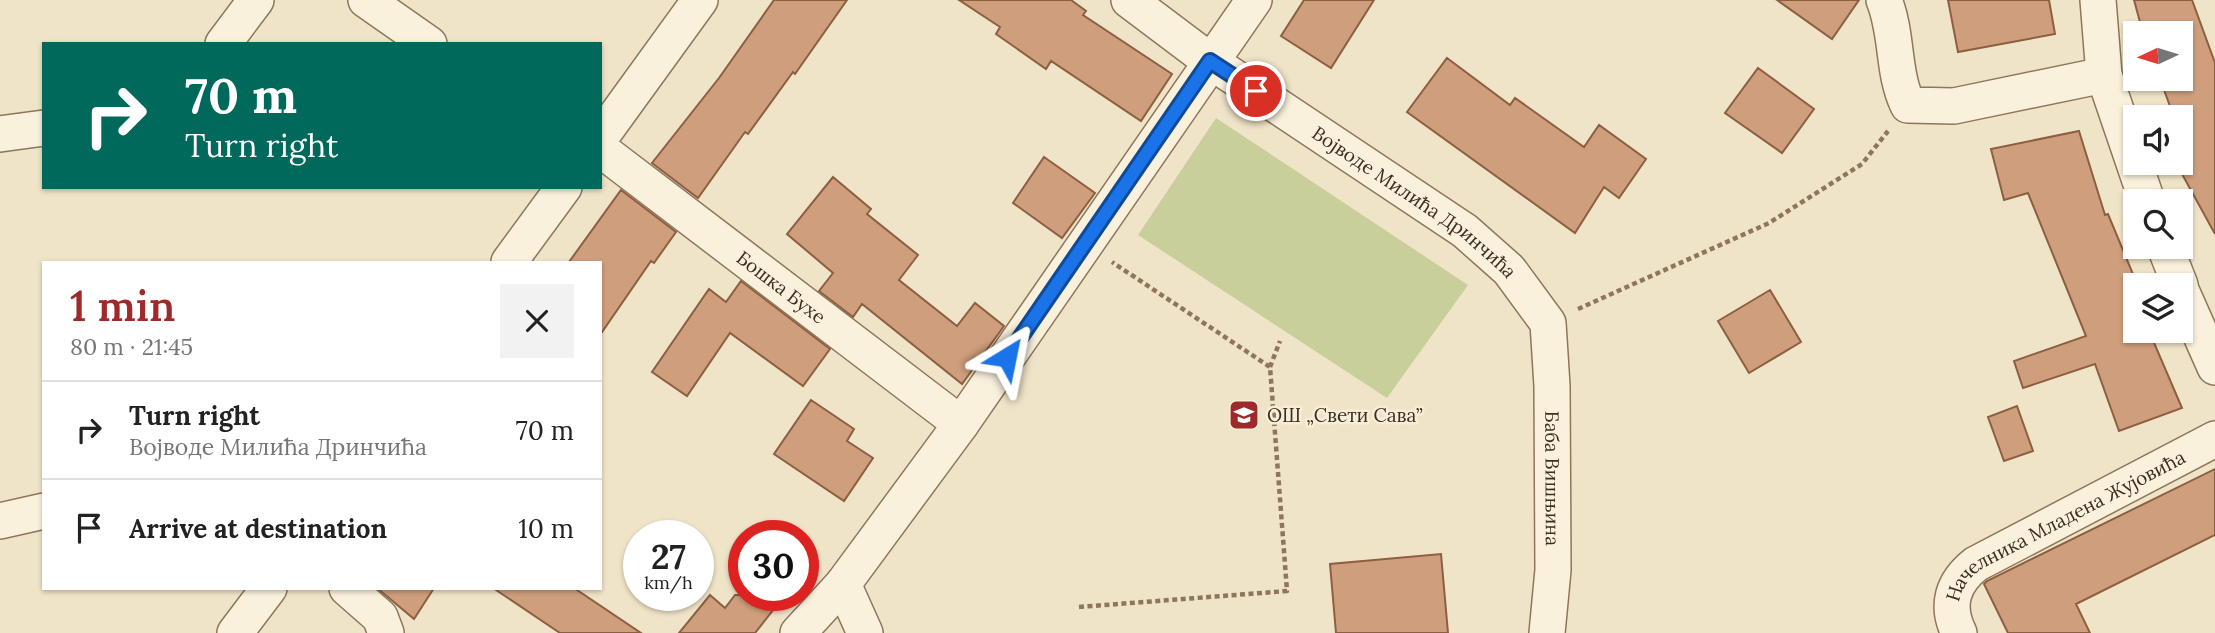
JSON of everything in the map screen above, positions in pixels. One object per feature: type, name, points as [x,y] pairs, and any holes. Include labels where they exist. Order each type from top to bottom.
[{"type":"street","points":[[224,42],[256,0]]},
{"type":"street","points":[[366,0],[426,42]]},
{"type":"street","points":[[602,135],[700,0]]},
{"type":"street","name":"Војводе Милића Дринчића","points":[[1129,0],[1210,61],[1465,232],[1509,270],[1548,323]]},
{"type":"street","points":[[798,633],[843,584],[961,424],[1254,0]]},
{"type":"street","points":[[1884,0],[1892,20],[1902,91],[1908,105],[1954,106],[2104,75]]},
{"type":"street","points":[[2098,0],[2104,75],[2143,189]]},
{"type":"street","points":[[0,134],[42,128]]},
{"type":"street","name":"Бошка Бухе","points":[[602,151],[961,424]]},
{"type":"street","points":[[510,261],[563,189]]},
{"type":"street","points":[[2193,316],[2215,367]]},
{"type":"street","name":"Баба Вишњина","points":[[1547,633],[1553,570],[1552,386],[1548,323]]},
{"type":"street","name":"Начелника Младена Жујовића","points":[[1959,633],[1951,602],[1960,577],[1976,564],[2215,439]]},
{"type":"street","points":[[0,521],[42,511]]},
{"type":"street","points":[[843,584],[865,633]]},
{"type":"street","points":[[235,633],[267,590]]},
{"type":"street","points":[[349,590],[380,617],[386,633]]},
{"type":"path","points":[[1548,323],[1769,223],[1862,164],[1908,105]]},
{"type":"path","points":[[1085,244],[1270,367]]},
{"type":"path","points":[[1079,607],[1287,591],[1270,367],[1280,341]]},
{"type":"green space","points":[[1216,118],[1468,285],[1387,398],[1138,235]]},
{"type":"building","points":[[774,0],[847,0],[795,74],[793,72],[748,134],[745,132],[698,198],[652,163],[719,78]]},
{"type":"building","points":[[959,0],[1071,0],[1086,11],[1083,15],[1172,74],[1141,121],[1051,61],[1046,69],[996,34],[1000,27]]},
{"type":"building","points":[[1304,0],[1374,0],[1331,68],[1281,36]]},
{"type":"building","points":[[1777,0],[1859,0],[1832,39]]},
{"type":"building","points":[[1948,0],[2049,0],[2055,34],[1958,52]]},
{"type":"building","points":[[2134,0],[2192,0],[2215,63],[2215,234],[2193,194],[2193,189],[2190,189],[2183,175],[2193,175],[2193,105],[2170,105],[2164,91],[2193,91],[2193,21],[2140,21]]},
{"type":"building","points":[[1447,58],[1510,105],[1515,98],[1584,147],[1599,125],[1646,159],[1619,198],[1604,187],[1575,233],[1407,112]]},
{"type":"building","points":[[1758,68],[1814,109],[1782,153],[1725,113]]},
{"type":"building","points":[[2079,131],[2105,215],[2108,214],[2123,250],[2123,259],[2127,259],[2133,273],[2123,273],[2123,343],[2154,343],[2182,408],[2119,431],[2095,364],[2023,388],[2014,361],[2086,336],[2028,193],[2004,200],[1991,149]]},
{"type":"building","points":[[1044,157],[1095,193],[1062,238],[1013,203]]},
{"type":"building","points":[[833,177],[871,209],[867,214],[918,255],[899,280],[957,326],[975,303],[1004,326],[962,384],[862,304],[853,317],[819,291],[833,273],[787,234]]},
{"type":"building","points":[[621,190],[676,232],[654,263],[651,261],[602,332],[602,261],[570,261]]},
{"type":"building","points":[[741,281],[830,349],[803,386],[730,333],[687,396],[652,372],[709,289],[726,302]]},
{"type":"building","points":[[1770,290],[1801,342],[1749,373],[1718,321]]},
{"type":"building","points":[[811,400],[854,429],[847,441],[873,458],[844,501],[774,454]]},
{"type":"building","points":[[2017,406],[2033,451],[2004,461],[1988,417]]},
{"type":"building","points":[[2215,469],[2215,535],[2076,604],[2090,633],[2008,633],[1984,584],[1987,581]]},
{"type":"building","points":[[1441,554],[1448,633],[1336,633],[1330,564]]},
{"type":"building","points":[[379,590],[433,590],[414,619]]},
{"type":"building","points":[[496,590],[577,590],[641,633],[560,633]]},
{"type":"building","points":[[714,598],[725,608],[728,604],[728,611],[772,611],[755,633],[679,633],[697,611],[714,611]]},
{"type":"place","name":"ОШ „Свети Сава”","points":[[1244,415]]},
{"type":"route","points":[[1007,357],[1210,61],[1256,91]]}]
